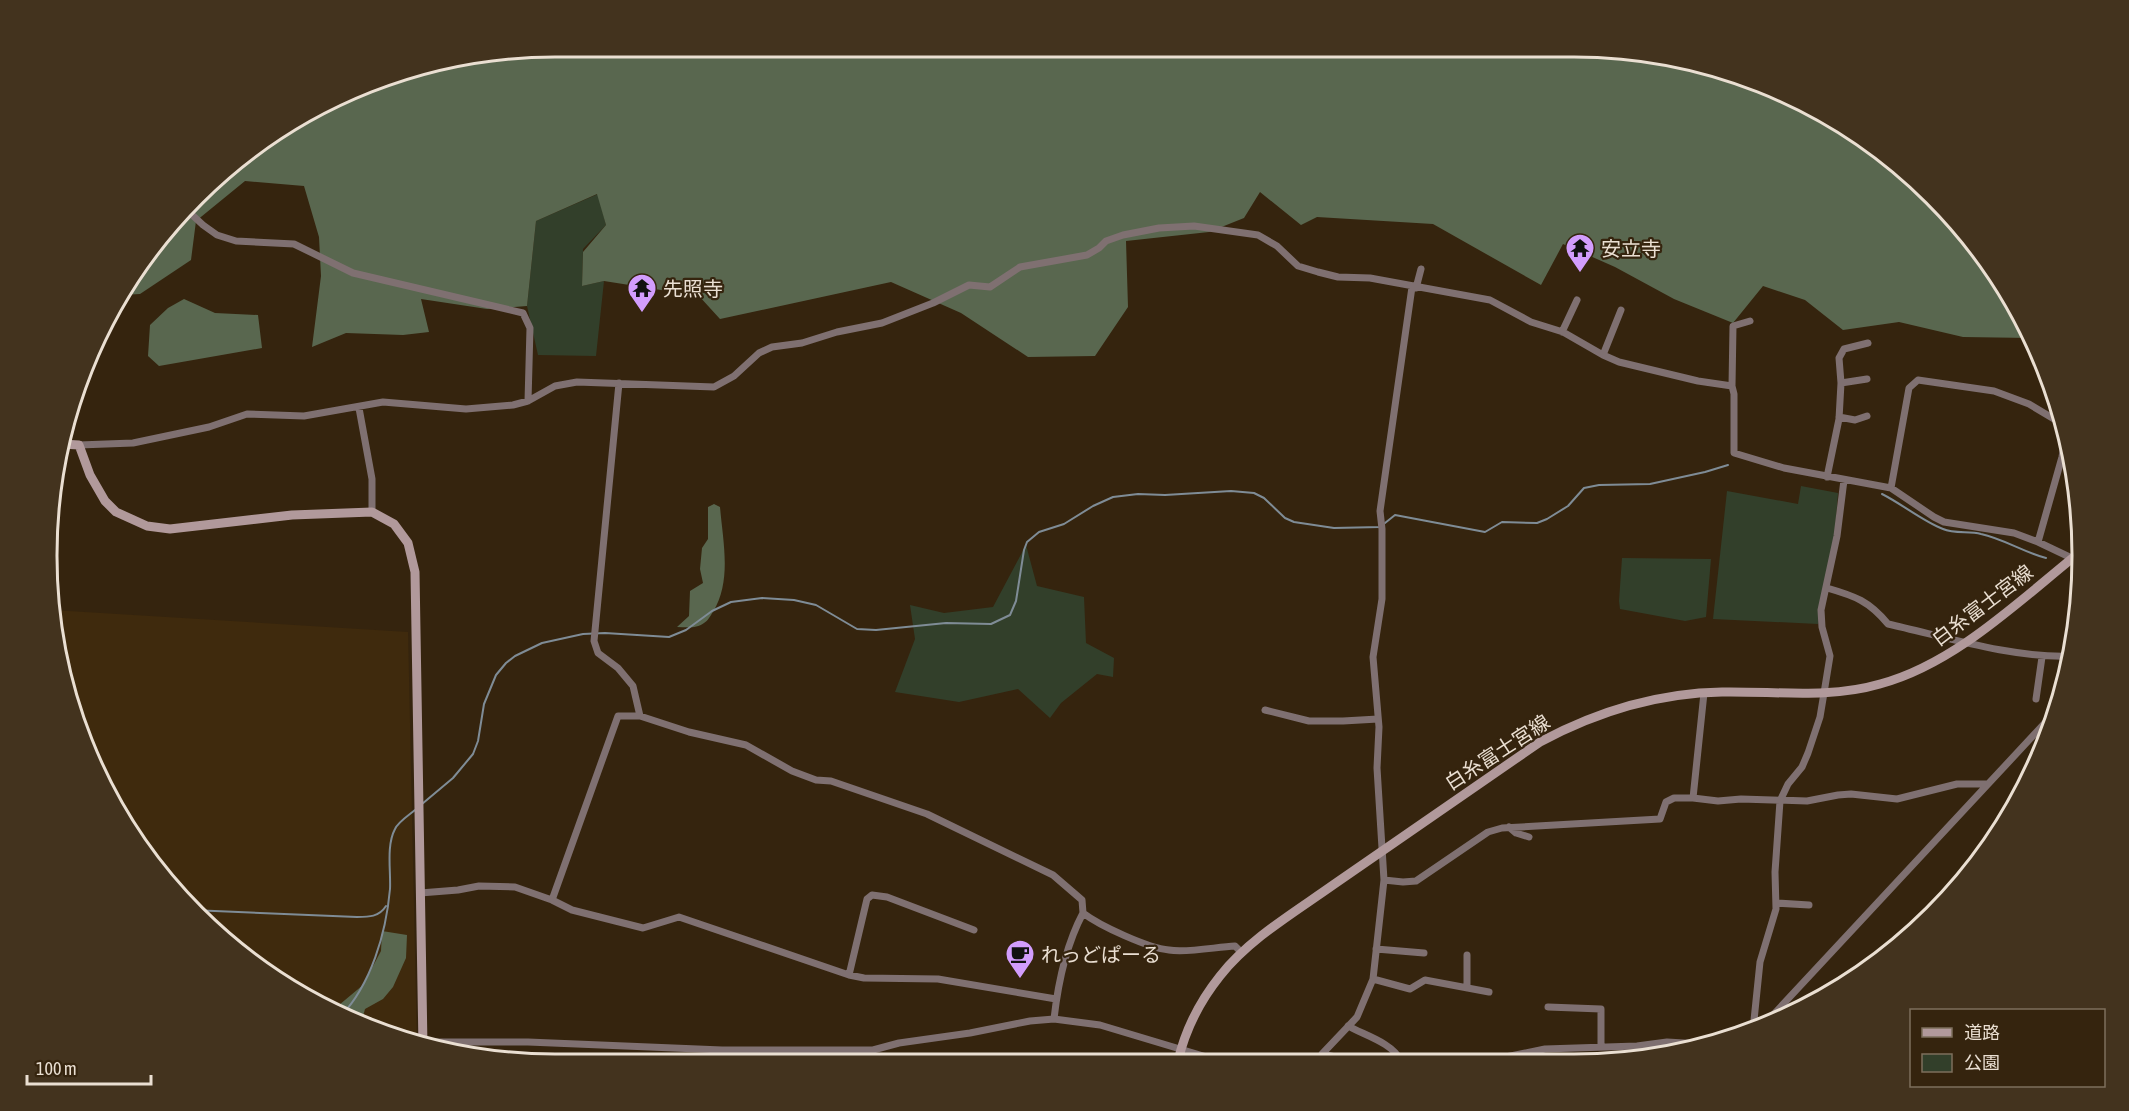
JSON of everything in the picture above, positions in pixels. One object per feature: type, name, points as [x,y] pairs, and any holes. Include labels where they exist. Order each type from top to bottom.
[{"type":"main road","points":[[70,444],[79,445],[90,475],[105,501],[116,512],[147,526],[170,530],[292,515],[372,512],[394,524],[408,543],[415,572],[423,1036]]},
{"type":"main road","name":"白糸富士宮線","points":[[1179,1054],[1204,998],[1220,975],[1242,953],[1283,920],[1540,742],[1570,726],[1654,699],[1704,693],[1824,693],[1853,690],[1902,677],[1932,664],[1967,642],[2072,563]]},
{"type":"street","points":[[192,215],[217,235],[236,242],[294,244],[353,273],[523,313],[530,328],[528,401]]},
{"type":"street","points":[[79,445],[133,443],[209,426],[247,414],[304,416],[384,402],[466,409],[513,405],[528,401],[555,386],[577,382],[714,387],[734,376],[759,353],[772,347],[802,343],[837,332],[882,323],[933,303],[969,285],[990,287],[1020,267],[1087,255],[1106,241],[1159,228],[1194,226],[1258,235],[1277,246],[1299,266],[1338,277],[1370,278],[1490,300],[1531,322],[1562,332],[1619,362],[1660,373],[1732,387]]},
{"type":"street","points":[[1324,1054],[1357,1017],[1373,979],[1384,880],[1377,768],[1378,719],[1373,657],[1382,599],[1380,511],[1414,287],[1421,268]]},
{"type":"street","points":[[1562,332],[1577,300]]},
{"type":"street","points":[[1603,355],[1621,310]]},
{"type":"street","points":[[1750,321],[1733,326],[1734,453],[1784,468],[1891,488],[1944,522],[2014,533],[2072,558]]},
{"type":"street","points":[[1827,477],[1839,417],[1841,383],[1839,358],[1844,349],[1868,343]]},
{"type":"street","points":[[1841,383],[1867,379]]},
{"type":"street","points":[[1891,488],[1909,388],[1918,380],[1994,391],[2029,404],[2053,418]]},
{"type":"street","points":[[619,382],[594,641],[598,653],[618,668],[633,686],[640,716]]},
{"type":"street","points":[[359,408],[372,479],[372,512]]},
{"type":"street","points":[[1839,417],[1855,420],[1867,416]]},
{"type":"street","points":[[2038,542],[2062,457]]},
{"type":"street","points":[[1754,1020],[1760,963],[1776,903],[1775,872],[1779,801],[1788,784],[1802,767],[1808,753],[1820,717],[1830,657],[1822,627],[1821,610],[1837,536],[1844,480]]},
{"type":"street","points":[[1827,588],[1857,597],[1880,614],[1888,624],[2042,657],[2061,656]]},
{"type":"street","points":[[2036,699],[2042,657]]},
{"type":"street","points":[[1693,798],[1704,693]]},
{"type":"street","points":[[1264,710],[1309,721],[1378,719]]},
{"type":"street","points":[[552,900],[618,716],[640,716],[689,732],[746,745],[792,771],[816,780],[831,781],[927,814],[1053,875],[1082,900],[1083,913],[1076,927],[1056,999],[1053,1019]]},
{"type":"street","points":[[1778,1010],[2042,726]]},
{"type":"street","points":[[1384,880],[1416,881],[1488,832],[1509,827],[1660,819],[1666,802],[1674,798],[1718,801],[1741,799],[1807,801],[1851,794],[1897,799],[1957,784],[1972,782],[1987,784]]},
{"type":"street","points":[[1509,827],[1516,834],[1528,837]]},
{"type":"street","points":[[420,893],[479,886],[516,887],[572,910],[643,928],[679,917],[849,975],[864,978],[938,979],[1056,999]]},
{"type":"street","points":[[849,975],[867,899],[872,895],[887,897],[974,930]]},
{"type":"street","points":[[1776,903],[1809,905]]},
{"type":"street","points":[[1083,913],[1092,920],[1138,940],[1170,950],[1235,946],[1242,953]]},
{"type":"street","points":[[1376,949],[1424,952]]},
{"type":"street","points":[[1467,955],[1467,988]]},
{"type":"street","points":[[1373,979],[1410,989],[1425,980],[1489,992]]},
{"type":"street","points":[[1548,1007],[1601,1009],[1601,1046]]},
{"type":"street","points":[[458,1044],[528,1042],[722,1050],[873,1050],[899,1043],[1053,1019],[1100,1025],[1190,1054]]},
{"type":"street","points":[[1348,1026],[1397,1054]]},
{"type":"street","points":[[1518,1054],[1545,1049],[1677,1043]]},
{"type":"shaded area","points":[[60,610],[408,632],[417,1034],[395,1028],[335,1003],[279,970],[227,930],[181,884],[141,832],[108,776],[83,716],[74,685]]},
{"type":"green space","points":[[556,57],[1574,57],[1639,61],[1703,74],[1764,95],[1823,124],[1877,160],[1926,203],[1969,252],[2005,306],[2022,338],[1963,337],[1899,322],[1843,330],[1805,300],[1763,286],[1733,323],[1674,299],[1615,267],[1563,244],[1541,285],[1433,224],[1317,217],[1301,225],[1260,192],[1244,218],[1209,232],[1126,241],[1128,307],[1095,356],[1028,357],[961,313],[891,282],[720,319],[699,296],[604,281],[582,286],[583,252],[606,225],[597,194],[536,221],[527,306],[487,309],[421,299],[429,332],[403,335],[346,333],[312,347],[321,276],[319,237],[304,186],[245,181],[196,221],[191,260],[140,294],[131,294],[160,252],[181,227],[227,181],[279,141],[335,108],[395,83],[490,61]]},
{"type":"green space","points":[[598,194],[606,225],[583,249],[582,286],[604,281],[596,356],[538,355],[527,306],[536,221]]},
{"type":"green space","points":[[184,299],[215,313],[258,315],[262,348],[159,366],[148,356],[150,325],[168,308]]},
{"type":"green space","points":[[1801,486],[1838,493],[1835,533],[1818,624],[1713,619],[1727,491],[1798,504]]},
{"type":"green space","points":[[714,504],[720,507],[725,561],[723,587],[708,620],[694,627],[677,627],[689,616],[690,591],[703,583],[700,569],[702,548],[708,539],[708,507]]},
{"type":"green space","points":[[1026,545],[1037,586],[1084,597],[1086,643],[1114,658],[1113,677],[1097,674],[1061,703],[1050,718],[1018,689],[959,702],[895,692],[915,639],[910,605],[944,613],[993,607]]},
{"type":"green space","points":[[1622,558],[1711,559],[1706,617],[1685,621],[1620,609]]},
{"type":"green space","points":[[382,931],[407,935],[406,958],[393,987],[383,999],[365,1009],[363,1015],[339,1005],[363,985],[381,951]]},
{"type":"waterway","points":[[422,804],[453,778],[473,754],[478,741],[484,704],[496,675],[515,656],[542,643],[583,634],[669,637],[686,630],[712,611],[731,602],[762,598],[794,600],[816,605],[857,629],[876,630],[946,623],[991,624],[1010,615],[1016,601],[1027,542],[1039,532],[1064,524],[1113,497],[1231,491],[1254,493],[1264,498],[1285,518],[1294,522],[1334,528],[1380,527],[1395,515],[1485,532],[1502,522],[1537,523],[1547,519],[1568,506],[1584,488],[1599,485],[1650,484],[1728,465]]},
{"type":"waterway","points":[[1882,494],[1943,529],[1989,536],[2046,558]]},
{"type":"waterway","points":[[347,1008],[369,974],[381,941],[390,889],[392,836],[399,824],[415,810]]},
{"type":"waterway","points":[[206,911],[361,917],[377,914],[386,906]]},
{"type":"place","name":"安立寺","points":[[1580,274]]},
{"type":"place","name":"先照寺","points":[[642,314]]},
{"type":"place","name":"れっどぱーる","points":[[1020,980]]}]
